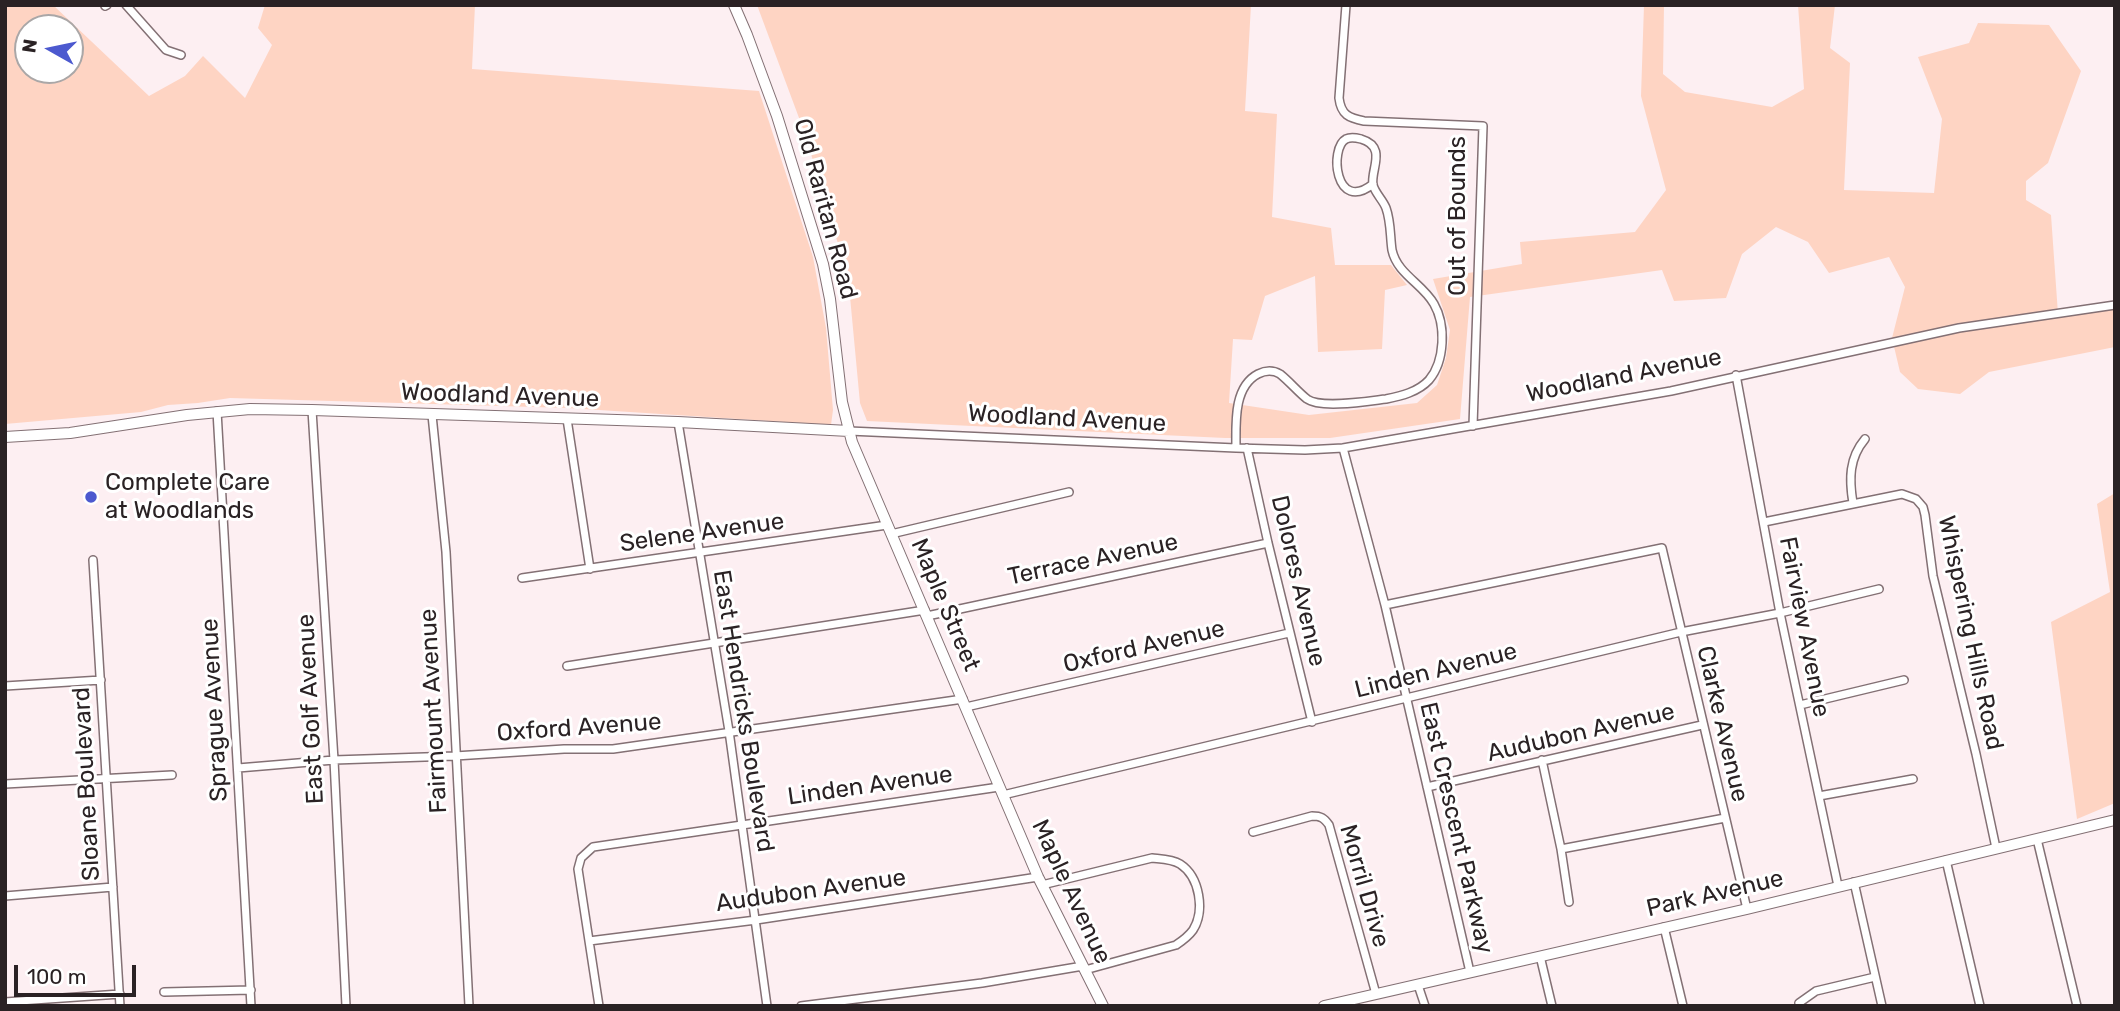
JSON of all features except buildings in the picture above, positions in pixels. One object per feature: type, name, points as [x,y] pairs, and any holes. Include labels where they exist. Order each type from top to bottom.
[{"type":"main road","name":"Old Raritan Road","points":[[734,5],[777,116],[823,264],[830,299],[842,402],[849,431]]},
{"type":"main road","name":"Woodland Avenue","points":[[5,438],[71,433],[217,411],[312,410],[678,422],[849,431]]},
{"type":"main road","name":"Maple Street","points":[[849,431],[858,460],[1001,791]]},
{"type":"main road","name":"Maple Avenue","points":[[1001,791],[1040,881],[1103,1006]]},
{"type":"main road","name":"Park Avenue","points":[[1324,1006],[1747,909],[2115,820]]},
{"type":"street","points":[[127,5],[166,50],[181,55]]},
{"type":"street","name":"Out of Bounds","points":[[1346,5],[1339,98],[1343,112],[1348,117],[1364,121],[1483,126],[1473,425]]},
{"type":"street","points":[[1236,448],[1236,421],[1241,396],[1251,379],[1262,372],[1280,374],[1308,400],[1324,404],[1382,399],[1410,393],[1429,380],[1434,371],[1442,332],[1435,306],[1397,263],[1393,254],[1387,211],[1373,184],[1376,160],[1373,146],[1360,139],[1346,139],[1339,148],[1337,176],[1341,186],[1360,191],[1373,184]]},
{"type":"street","name":"Woodland Avenue","points":[[849,431],[1236,448],[1343,448],[1671,391],[1959,328],[2115,305]]},
{"type":"street","name":"Fairview Avenue","points":[[1736,375],[1780,613],[1838,886]]},
{"type":"street","name":"East Golf Avenue","points":[[312,410],[346,1006]]},
{"type":"street","name":"Sprague Avenue","points":[[217,411],[251,1006]]},
{"type":"street","name":"Fairmount Avenue","points":[[432,415],[446,552],[468,1006]]},
{"type":"street","points":[[567,419],[590,569]]},
{"type":"street","name":"East Hendricks Boulevard","points":[[678,422],[729,731],[767,1006]]},
{"type":"street","points":[[1853,503],[1851,468],[1858,447],[1866,439]]},
{"type":"street","name":"Dolores Avenue","points":[[1247,448],[1312,722]]},
{"type":"street","name":"East Crescent Parkway","points":[[1343,448],[1385,605],[1470,972]]},
{"type":"street","name":"Selene Avenue","points":[[522,578],[698,552],[889,530],[1069,492]]},
{"type":"street","name":"Whispering Hills Road","points":[[1764,522],[1902,494],[1913,496],[1923,507],[1933,576],[1996,848]]},
{"type":"street","name":"Terrace Avenue","points":[[567,666],[926,613],[1268,542]]},
{"type":"street","name":"Clarke Avenue","points":[[1385,605],[1662,548],[1747,909]]},
{"type":"street","name":"Sloane Boulevard","points":[[93,560],[120,1006]]},
{"type":"street","name":"Linden Avenue","points":[[589,941],[579,863],[583,855],[593,848],[742,824],[1001,791],[1312,722],[1681,632],[1780,613],[1879,589]]},
{"type":"street","name":"Oxford Avenue","points":[[238,768],[334,760],[613,749],[729,731],[964,704],[1289,633]]},
{"type":"street","points":[[1800,705],[1904,680]]},
{"type":"street","points":[[5,685],[101,681]]},
{"type":"street","name":"Audubon Avenue","points":[[1427,787],[1702,725]]},
{"type":"street","points":[[1542,760],[1569,902]]},
{"type":"street","points":[[5,784],[172,775]]},
{"type":"street","points":[[1819,796],[1913,779]]},
{"type":"street","name":"Morril Drive","points":[[1253,832],[1312,816],[1320,816],[1329,825],[1376,994]]},
{"type":"street","points":[[1561,849],[1725,818]]},
{"type":"street","points":[[2037,839],[2077,1006]]},
{"type":"street","name":"Audubon Avenue","points":[[589,941],[1040,881],[1152,858],[1168,859],[1180,864],[1189,873],[1199,895],[1198,920],[1186,938],[1175,945],[1084,968],[801,1006]]},
{"type":"street","points":[[1946,860],[1980,1006]]},
{"type":"street","points":[[1854,882],[1882,1006]]},
{"type":"street","points":[[5,896],[113,887]]},
{"type":"street","points":[[1664,927],[1683,1006]]},
{"type":"street","points":[[589,941],[598,1006]]},
{"type":"street","points":[[1540,956],[1552,1006]]},
{"type":"street","points":[[1799,1003],[1816,991],[1875,977]]},
{"type":"street","points":[[1418,985],[1425,1006]]},
{"type":"street","points":[[164,992],[250,990]]},
{"type":"street","points":[[5,1002],[120,994]]},
{"type":"shaded area","points":[[5,5],[53,5],[62,14],[14,14],[14,84],[84,84],[84,34],[149,96],[185,76],[203,56],[245,98],[272,45],[258,28],[265,5],[475,5],[472,69],[759,91],[813,257],[826,328],[833,410],[831,425],[568,408],[230,398],[168,405],[141,412],[5,424]]},
{"type":"shaded area","points":[[757,5],[1251,5],[1245,111],[1277,114],[1272,217],[1331,228],[1335,265],[1391,265],[1407,285],[1385,290],[1382,349],[1318,352],[1315,276],[1265,296],[1252,340],[1233,339],[1229,403],[1309,415],[1417,403],[1437,385],[1446,358],[1450,330],[1433,279],[1522,264],[1520,242],[1635,232],[1666,190],[1641,96],[1644,5],[1664,5],[1663,74],[1685,92],[1772,107],[1804,89],[1798,5],[1835,5],[1830,48],[1850,63],[1844,190],[1934,193],[1942,119],[1918,57],[1969,43],[1978,23],[2049,25],[2081,71],[2048,163],[2026,181],[2026,200],[2051,215],[2058,314],[2115,306],[2115,347],[1989,372],[1960,394],[1918,389],[1900,372],[1892,338],[1905,287],[1889,257],[1829,273],[1808,242],[1776,227],[1742,254],[1726,298],[1674,301],[1662,270],[1470,297],[1460,419],[1330,438],[1225,438],[867,421],[860,403],[849,286],[839,247],[805,134]]},
{"type":"shaded area","points":[[2115,493],[2115,803],[2077,819],[2051,622],[2110,592],[2097,504]]},
{"type":"place","name":"Complete Care at Woodlands","points":[[91,497]]}]
